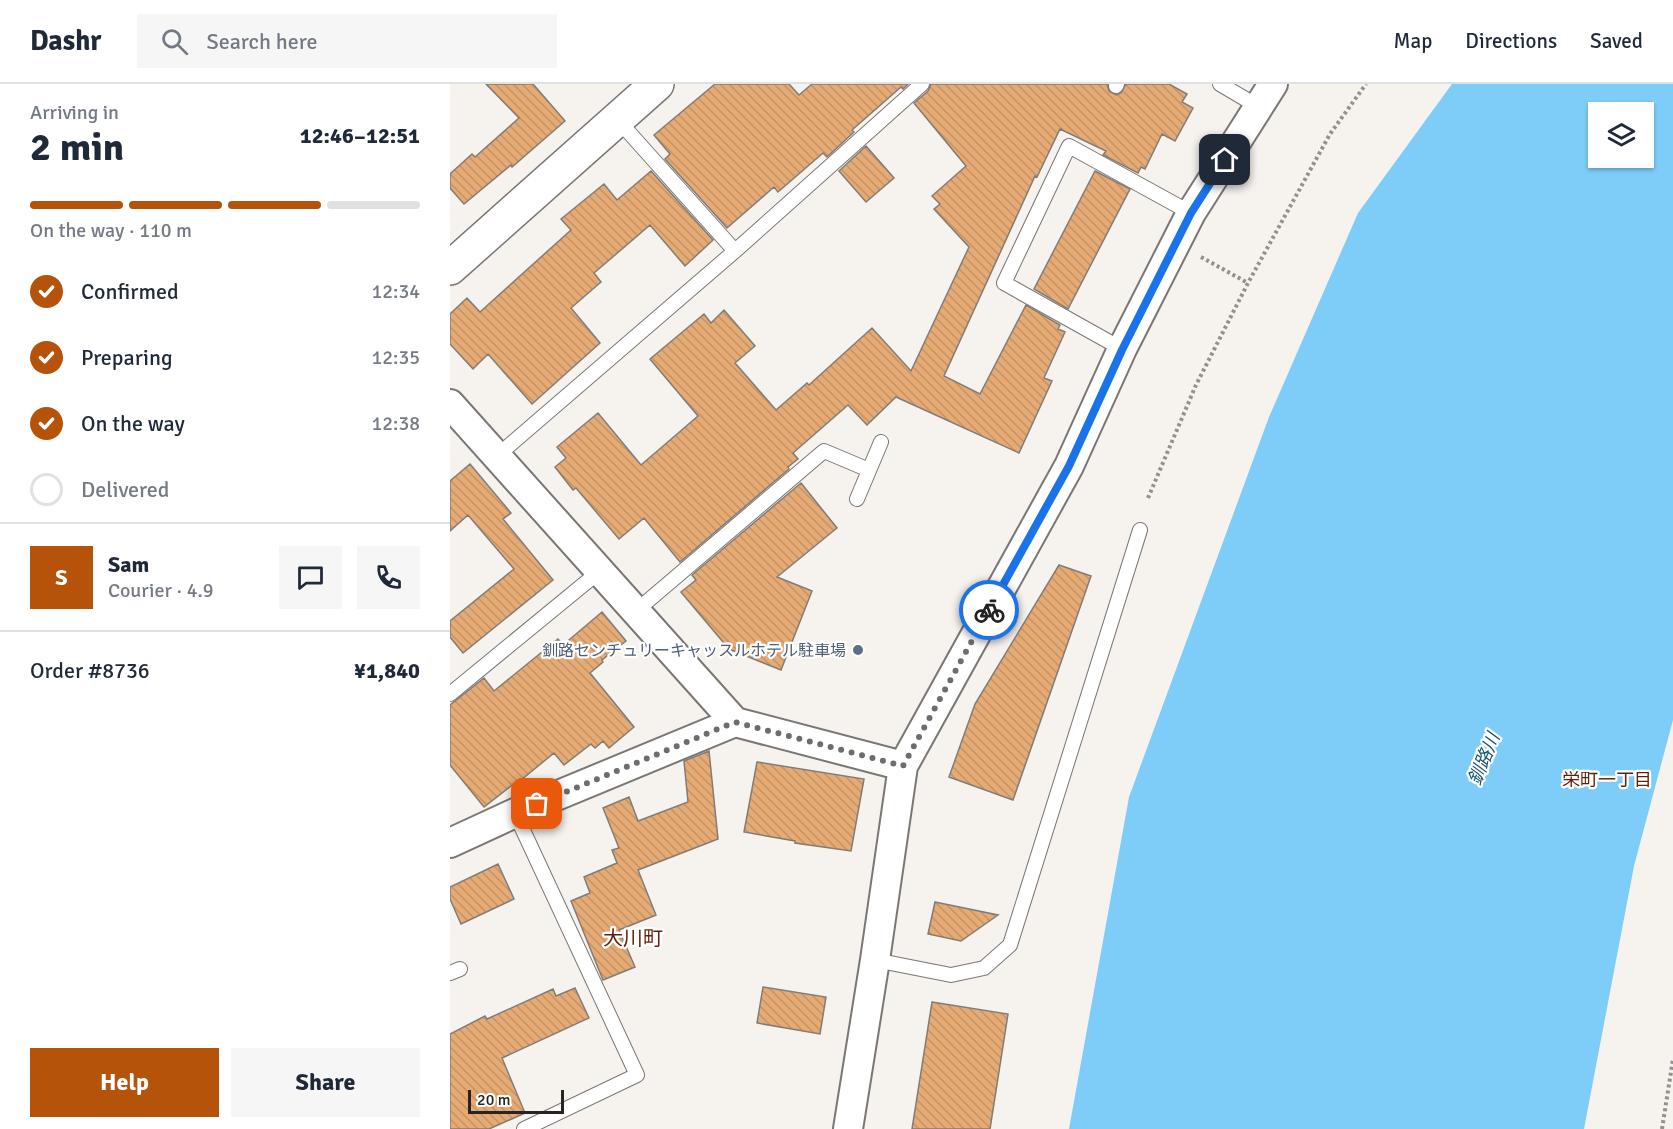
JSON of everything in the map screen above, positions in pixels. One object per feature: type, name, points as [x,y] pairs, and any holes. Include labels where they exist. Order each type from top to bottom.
[{"type":"street","points":[[450,268],[657,84]]},
{"type":"street","points":[[848,1129],[903,766],[1069,466],[1122,350],[1191,213],[1266,96]]},
{"type":"street","points":[[450,404],[735,722],[903,766]]},
{"type":"street","points":[[450,843],[515,813],[735,722]]},
{"type":"lane","points":[[497,456],[922,84]]},
{"type":"lane","points":[[1220,84],[1266,96]]},
{"type":"lane","points":[[617,119],[735,250]]},
{"type":"lane","points":[[1122,350],[1004,283],[1069,146],[1191,213]]},
{"type":"lane","points":[[857,499],[881,442]]},
{"type":"lane","points":[[636,612],[824,451],[869,470]]},
{"type":"lane","points":[[875,960],[951,975],[984,968],[1010,945],[1140,530]]},
{"type":"lane","points":[[450,694],[600,572]]},
{"type":"lane","points":[[515,813],[638,1075],[524,1129]]},
{"type":"path","points":[[1148,498],[1196,385],[1248,283],[1330,134],[1366,84]]},
{"type":"path","points":[[1196,254],[1248,283]]},
{"type":"path","points":[[1662,1129],[1673,1059]]},
{"type":"water","name":"釧路川","points":[[1452,84],[1673,84],[1673,720],[1634,866],[1584,1129],[1069,1129],[1129,797],[1269,417],[1358,213]]},
{"type":"building","points":[[486,84],[533,84],[565,121],[512,167],[511,165],[464,204],[450,188],[450,174],[472,154],[475,157],[519,118]]},
{"type":"building","points":[[715,84],[789,84],[799,95],[812,84],[908,84],[903,89],[901,87],[852,130],[854,132],[827,157],[823,153],[778,192],[774,187],[727,228],[665,159],[670,154],[654,135]]},
{"type":"building","points":[[931,84],[1107,84],[1109,91],[1116,95],[1121,93],[1126,84],[1169,84],[1187,94],[1182,102],[1193,108],[1175,141],[1162,134],[1145,169],[1141,167],[1138,173],[1103,155],[1106,151],[1060,129],[1037,177],[1035,176],[944,376],[980,394],[1026,305],[1060,325],[1058,329],[1065,332],[1044,378],[1052,381],[1019,453],[896,397],[867,425],[848,405],[793,453],[798,459],[788,467],[789,469],[680,562],[644,518],[619,539],[576,488],[573,490],[555,467],[566,458],[557,447],[598,413],[641,465],[698,416],[650,359],[704,314],[711,323],[724,310],[755,346],[735,363],[776,410],[807,383],[809,385],[872,328],[911,371],[969,247],[934,209],[940,204],[932,196],[966,166],[914,103],[928,91]]},
{"type":"building","points":[[866,146],[894,178],[866,202],[839,171]]},
{"type":"building","points":[[651,171],[713,240],[685,266],[650,225],[594,273],[601,282],[571,308],[600,343],[532,404],[488,354],[473,369],[450,344],[450,314],[467,298],[480,312],[571,230],[561,219],[604,184],[617,200]]},
{"type":"building","points":[[1095,171],[1130,189],[1068,309],[1034,289]]},
{"type":"building","points":[[470,464],[511,513],[503,519],[553,580],[463,653],[450,637],[450,621],[514,569],[468,515],[450,531],[450,481]]},
{"type":"building","points":[[801,483],[837,528],[777,577],[812,591],[781,670],[729,649],[681,592],[696,580],[692,575]]},
{"type":"building","points":[[1059,565],[1091,576],[1013,800],[949,777],[975,704]]},
{"type":"building","points":[[602,612],[626,641],[590,673],[634,727],[609,748],[603,741],[595,748],[591,744],[564,765],[554,753],[484,807],[450,765],[450,705],[484,678],[494,691],[558,639],[563,645]]},
{"type":"building","points":[[709,751],[718,839],[638,870],[656,915],[619,930],[635,967],[603,980],[571,901],[590,893],[584,877],[617,863],[612,850],[619,848],[603,808],[629,797],[638,821],[688,802],[684,761]]},
{"type":"building","points":[[757,762],[864,779],[851,851],[795,843],[795,841],[744,832]]},
{"type":"building","points":[[498,864],[514,899],[461,924],[450,899],[450,887]]},
{"type":"building","points":[[935,902],[998,915],[961,941],[928,934]]},
{"type":"building","points":[[763,987],[826,997],[820,1034],[757,1023]]},
{"type":"building","points":[[575,988],[589,1018],[502,1058],[525,1113],[489,1129],[450,1129],[450,1034],[485,1016],[487,1019],[553,989],[556,996]]},
{"type":"building","points":[[932,1002],[1008,1014],[990,1129],[912,1129]]},
{"type":"way so far","points":[[537,804],[735,722],[903,766],[989,610]]},
{"type":"place","name":"釧路センチュリーキャッスルホテル駐車場","points":[[858,650]]},
{"type":"district","name":"栄町一丁目","points":[[1607,780]]},
{"type":"district","name":"大川町","points":[[633,938]]},
{"type":"route","points":[[989,610],[1069,466],[1122,350],[1191,213],[1225,160]]}]
